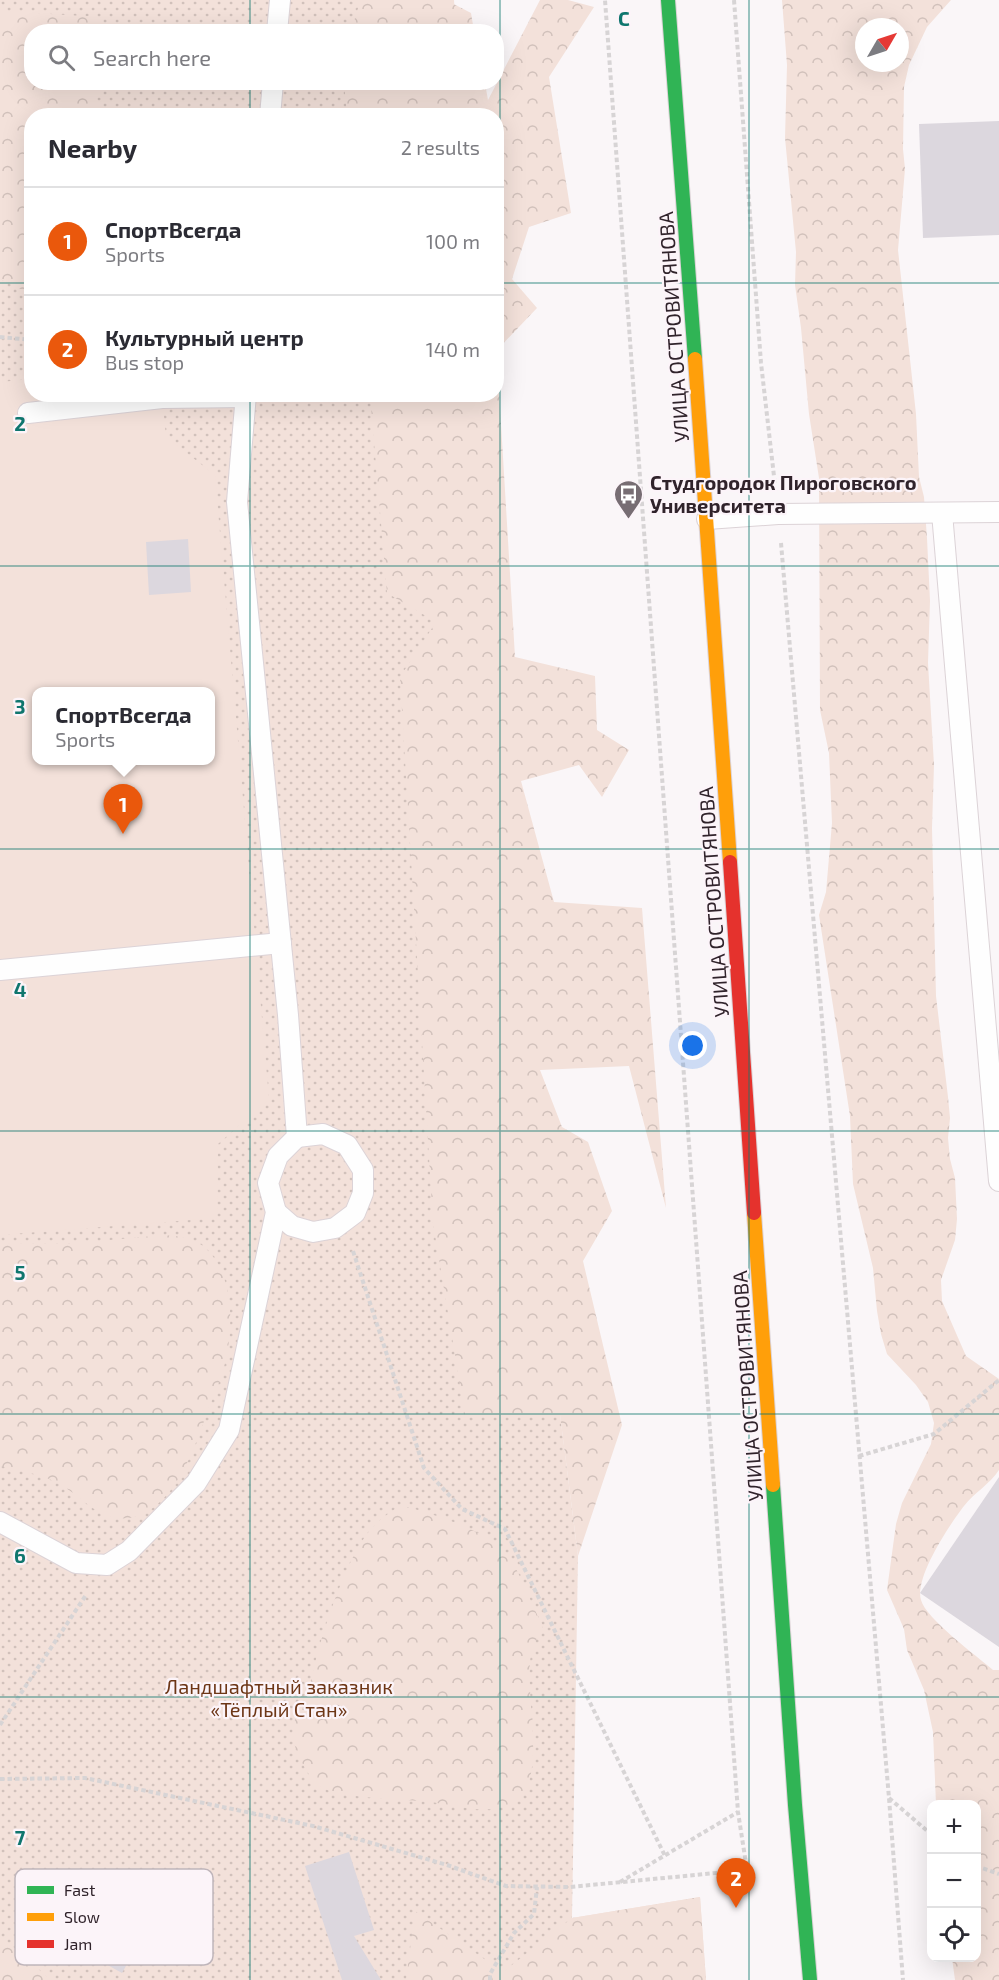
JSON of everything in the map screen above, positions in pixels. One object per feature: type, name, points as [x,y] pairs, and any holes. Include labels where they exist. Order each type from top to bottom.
[{"type":"main road","name":"УЛИЦА ОСТРОВИТЯНОВА","points":[[668,0],[707,519],[795,1805],[810,1980]]},
{"type":"lane","points":[[278,24],[280,0]]},
{"type":"lane","points":[[271,108],[272,90]]},
{"type":"lane","points":[[28,413],[126,402]]},
{"type":"lane","points":[[245,402],[237,502],[281,943],[297,1137]]},
{"type":"lane","points":[[707,519],[778,514],[999,512]]},
{"type":"lane","points":[[942,513],[999,1181]]},
{"type":"lane","points":[[0,970],[281,943]]},
{"type":"lane","points":[[0,1522],[76,1563],[107,1565],[129,1551],[196,1483],[229,1430],[276,1212],[268,1183],[278,1156],[297,1137],[323,1134],[347,1145],[363,1170],[363,1193],[355,1213],[335,1228],[313,1232],[292,1226],[276,1212]]},
{"type":"path","points":[[0,1779],[85,1778],[313,1826],[447,1865],[506,1886],[537,1887],[619,1883],[747,1870],[738,1812],[605,0]]},
{"type":"path","points":[[734,0],[761,363],[778,514],[903,1980]]},
{"type":"path","points":[[0,337],[24,339]]},
{"type":"path","points":[[343,1221],[424,1468],[462,1509],[505,1529],[665,1856]]},
{"type":"path","points":[[859,1456],[934,1434],[999,1380]]},
{"type":"path","points":[[0,1725],[107,1565]]},
{"type":"path","points":[[889,1797],[927,1831]]},
{"type":"path","points":[[619,1883],[738,1812]]},
{"type":"path","points":[[981,1868],[999,1874]]},
{"type":"path","points":[[490,1980],[490,1974],[514,1933],[534,1914],[537,1887]]},
{"type":"green space","name":"Ландшафтный заказник «Тёплый Стан»","points":[[0,0],[454,0],[456,24],[24,24],[24,90],[459,90],[461,108],[24,108],[24,402],[479,402],[541,1414],[560,1414],[578,1556],[572,1918],[700,1897],[706,1980],[0,1980]]},
{"type":"green space","points":[[358,0],[446,0],[471,13],[473,24],[353,24],[359,5]]},
{"type":"green space","points":[[540,0],[568,0],[594,7],[549,77],[571,213],[529,227],[512,279],[537,308],[504,343],[504,108],[346,108],[345,90],[486,90],[488,100],[493,90],[504,90],[504,69]]},
{"type":"green space","points":[[782,0],[951,0],[927,27],[909,65],[909,18],[855,18],[855,72],[907,72],[904,87],[905,169],[898,250],[916,414],[919,477],[924,497],[927,538],[930,601],[928,663],[934,765],[932,828],[936,996],[950,1118],[948,1138],[955,1178],[957,1219],[955,1240],[941,1280],[942,1301],[966,1356],[999,1379],[999,1470],[968,1501],[950,1525],[928,1565],[920,1590],[921,1600],[932,1617],[993,1670],[999,1670],[999,1980],[955,1980],[953,1962],[981,1962],[981,1800],[936,1800],[933,1732],[924,1690],[907,1650],[904,1629],[887,1590],[896,1524],[902,1503],[931,1444],[934,1423],[928,1402],[916,1385],[887,1354],[881,1334],[873,1268],[853,1184],[850,1116],[819,915],[826,892],[832,823],[829,753],[820,710],[819,478],[809,414],[795,285],[796,252],[785,138],[787,65]]},
{"type":"green space","points":[[0,11],[100,17],[100,24],[24,24],[24,90],[97,90],[95,108],[24,108],[24,291],[0,279]]},
{"type":"green space","points":[[24,380],[24,402],[163,402],[166,437],[215,475],[269,1099],[218,1144],[217,1218],[0,1235],[0,382]]},
{"type":"green space","points":[[371,402],[500,402],[515,657],[595,676],[597,730],[629,750],[602,797],[579,765],[521,781],[554,902],[642,908],[666,1208],[629,1066],[540,1070],[562,1127],[588,1142],[612,1211],[583,1261],[622,1425],[578,1556],[560,1415],[465,1415],[433,1223],[400,677],[436,622],[387,593]]},
{"type":"green space","points":[[164,1235],[194,1241],[203,1246],[214,1258],[222,1272],[227,1289],[230,1306],[229,1342],[220,1379],[196,1444],[180,1476],[158,1504],[145,1513],[129,1518],[118,1518],[92,1508],[54,1481],[0,1466],[0,1243],[67,1244]]},
{"type":"green space","points":[[401,1505],[459,1524],[487,1538],[499,1547],[508,1556],[518,1573],[543,1626],[532,1651],[530,1670],[533,1748],[529,1782],[522,1794],[502,1807],[479,1809],[341,1794],[319,1786],[315,1782],[294,1744],[295,1719],[309,1687],[328,1619],[348,1568],[372,1528]]},
{"type":"green space","points":[[700,1897],[706,1980],[406,1980],[415,1911],[503,1972],[572,1918]]},
{"type":"green space","points":[[0,1936],[15,1949],[15,1965],[34,1965],[51,1980],[0,1980]]},
{"type":"building","points":[[999,121],[999,235],[923,238],[919,124]]},
{"type":"building","points":[[188,539],[191,592],[149,595],[146,542]]},
{"type":"building","points":[[999,1477],[999,1647],[920,1593]]},
{"type":"building","points":[[349,1852],[374,1930],[354,1936],[381,1980],[342,1980],[305,1866]]},
{"type":"building","points":[[108,1965],[127,1965],[122,1973]]},
{"type":"traffic: fast","points":[[668,0],[695,359]]},
{"type":"traffic: fast","points":[[773,1485],[795,1805],[810,1980]]},
{"type":"traffic: slow","points":[[695,359],[730,862]]},
{"type":"traffic: slow","points":[[754,1213],[773,1485]]},
{"type":"traffic: jam","points":[[730,862],[754,1213]]},
{"type":"place","name":"Студгородок Пироговского Университета","points":[[629,520]]},
{"type":"place","name":"СпортВсегда","points":[[123,834]]},
{"type":"place","name":"Культурный центр","points":[[736,1908]]}]
